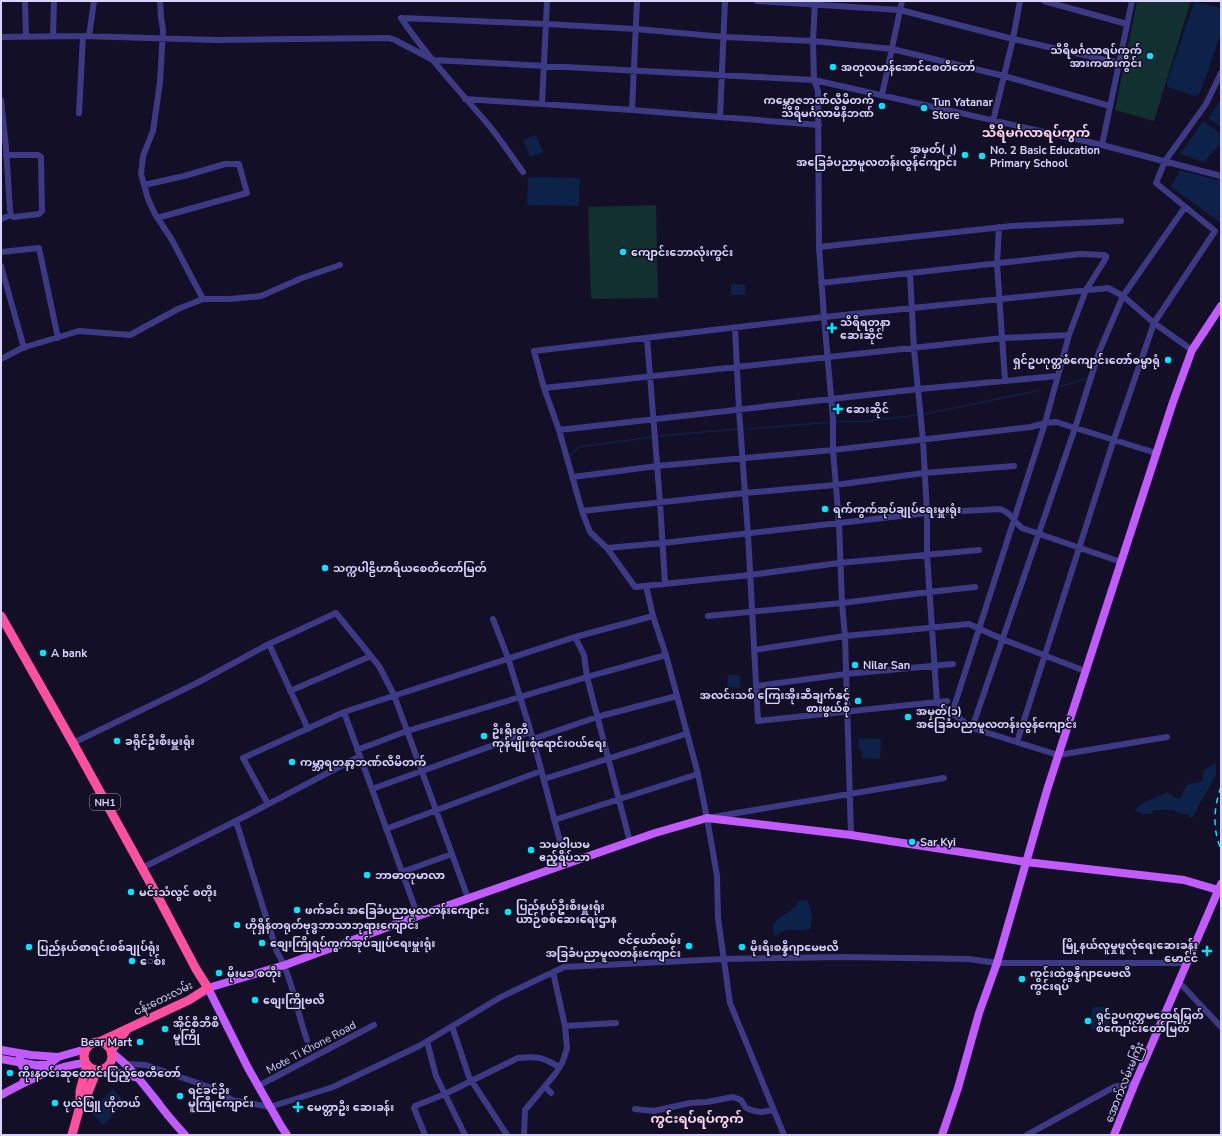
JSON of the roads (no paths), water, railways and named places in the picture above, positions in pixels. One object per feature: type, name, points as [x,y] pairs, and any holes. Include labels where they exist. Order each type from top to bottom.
[{"type":"highway","name":"NH1","points":[[1,616],[73,743],[196,969],[208,988]]},
{"type":"highway","name":"ငန်းတေးလမ်း","points":[[99,1042],[190,1000],[208,988]]},
{"type":"highway","name":"ငန်းတေးလမ်း","points":[[112,1052],[128,1028]]},
{"type":"highway","points":[[72,1135],[80,1106],[80,1091],[86,1064],[84,1056],[86,1049],[91,1044],[99,1042],[104,1043],[112,1052],[110,1065],[101,1070],[80,1106]]},
{"type":"highway","points":[[86,1064],[101,1070]]},
{"type":"main road","points":[[942,1135],[958,1088],[979,1013],[996,963],[1058,755],[1156,453],[1192,350],[1221,306]]},
{"type":"main road","points":[[287,1135],[280,1126],[248,1068],[208,988],[285,965],[468,898],[630,842],[707,818],[851,835],[1026,862],[1184,880],[1220,888]]},
{"type":"main road","name":"အောက်လမ်းမကြီး","points":[[1114,1135],[1178,981],[1220,888]]},
{"type":"main road","points":[[26,1082],[58,1057],[86,1049]]},
{"type":"main road","points":[[1,1050],[20,1054],[58,1057]]},
{"type":"main road","points":[[112,1052],[139,1078],[159,1105],[185,1135]]},
{"type":"main road","points":[[20,1054],[20,1063],[23,1066],[26,1082]]},
{"type":"main road","points":[[1,1058],[20,1063],[47,1065],[65,1066],[86,1064]]},
{"type":"main road","points":[[1,1095],[26,1082],[65,1066]]},
{"type":"main road","points":[[101,1070],[139,1078]]},
{"type":"street","points":[[25,1],[26,36]]},
{"type":"street","points":[[53,36],[54,1]]},
{"type":"street","points":[[79,113],[86,36],[94,1]]},
{"type":"street","points":[[160,1],[164,30],[162,38],[160,82],[153,131],[144,156],[141,174],[148,199],[157,218],[172,240],[203,299]]},
{"type":"street","points":[[542,104],[547,1]]},
{"type":"street","points":[[632,110],[637,1]]},
{"type":"street","points":[[720,117],[725,1]]},
{"type":"street","points":[[757,1],[815,3],[900,10],[1119,62]]},
{"type":"street","points":[[882,95],[902,1]]},
{"type":"street","points":[[993,121],[1013,38],[1020,1]]},
{"type":"street","points":[[1044,1],[1127,24]]},
{"type":"street","points":[[1102,145],[1132,1]]},
{"type":"street","points":[[815,3],[813,41],[814,80],[818,91],[819,125],[819,247],[833,422],[833,450],[839,523],[839,563],[845,636],[851,835]]},
{"type":"street","points":[[523,172],[488,124],[465,99],[414,37],[401,18],[636,29],[724,37],[813,41],[892,49],[1004,76],[1110,106]]},
{"type":"street","points":[[1,37],[86,36],[215,40],[388,38],[433,60],[814,80],[1102,145],[1221,176]]},
{"type":"street","points":[[1017,742],[1114,439],[1154,323],[1215,231],[1156,183],[1165,161],[1206,104],[1221,73]]},
{"type":"street","points":[[465,99],[632,110],[819,125]]},
{"type":"street","points":[[1,100],[11,215]]},
{"type":"street","points":[[1,219],[11,215],[14,217],[38,214],[42,211],[41,157],[38,155],[6,155]]},
{"type":"street","points":[[144,185],[184,176],[226,164],[239,164],[247,193],[157,218]]},
{"type":"street","points":[[972,728],[1099,352],[1123,296],[1185,207]]},
{"type":"street","points":[[819,247],[999,227],[1121,221]]},
{"type":"street","points":[[999,227],[997,264],[1005,380]]},
{"type":"street","points":[[1,252],[39,248],[58,338]]},
{"type":"street","points":[[821,283],[1080,254],[1104,255],[1106,258],[1086,290],[1069,335],[1045,423],[952,713]]},
{"type":"street","points":[[1,359],[24,348],[79,331],[130,335],[178,309],[203,299],[230,299],[262,296],[302,278],[340,265]]},
{"type":"street","points":[[1,266],[24,348]]},
{"type":"street","points":[[910,274],[914,349],[922,418],[927,513],[927,555],[937,702],[972,728],[1058,755],[1168,737]]},
{"type":"street","points":[[979,550],[839,563],[750,575],[635,587],[607,548],[590,532],[582,511],[568,458],[544,388],[534,351],[824,317],[1108,288],[1123,296],[1154,323],[1192,350]]},
{"type":"street","points":[[735,328],[758,720],[947,700]]},
{"type":"street","points":[[544,388],[914,349],[1003,338],[1069,335]]},
{"type":"street","points":[[647,338],[665,583]]},
{"type":"street","points":[[559,430],[919,388],[1057,376]]},
{"type":"street","points":[[573,477],[657,466],[743,459],[923,440],[1031,427],[1056,422],[1156,453]]},
{"type":"street","points":[[582,511],[745,493],[836,485],[924,473],[1014,466]]},
{"type":"street","points":[[607,548],[748,534],[927,513],[1000,509],[1008,512],[1022,528],[1121,562]]},
{"type":"street","points":[[648,596],[658,584]]},
{"type":"street","points":[[646,586],[653,616],[666,655],[686,734],[698,774],[707,818],[717,876],[718,918],[730,1003],[784,1135]]},
{"type":"street","points":[[708,616],[842,603],[975,587]]},
{"type":"street","points":[[73,743],[195,684],[269,644],[336,613],[379,666],[394,695],[468,898]]},
{"type":"street","points":[[268,804],[243,758],[344,712],[575,637],[653,616]]},
{"type":"street","points":[[493,619],[508,658],[533,739],[566,864]]},
{"type":"street","points":[[754,650],[845,636],[969,624],[1002,639],[1085,671]]},
{"type":"street","points":[[575,637],[584,655],[587,677],[630,842]]},
{"type":"street","points":[[269,644],[308,729]]},
{"type":"street","points":[[357,750],[407,731],[666,655]]},
{"type":"street","points":[[290,691],[371,656]]},
{"type":"street","points":[[756,686],[846,674],[953,664]]},
{"type":"street","points":[[533,739],[597,717],[677,696]]},
{"type":"street","points":[[344,712],[418,916]]},
{"type":"street","points":[[372,789],[530,732]]},
{"type":"street","points":[[544,779],[686,734]]},
{"type":"street","points":[[142,868],[360,756]]},
{"type":"street","points":[[386,829],[541,771]]},
{"type":"street","points":[[554,820],[698,774]]},
{"type":"street","points":[[707,818],[944,778]]},
{"type":"street","points":[[236,821],[277,952],[285,965],[307,1040]]},
{"type":"street","points":[[402,872],[452,854]]},
{"type":"street","points":[[126,1064],[146,1065],[218,1090],[232,1100],[270,1107],[333,1087],[427,1041],[501,997],[564,967],[723,959],[843,957],[969,959],[996,963],[1186,963]]},
{"type":"street","points":[[524,1135],[525,1110],[560,1067],[567,1048],[565,1026],[553,972]]},
{"type":"street","points":[[1178,981],[1221,1027]]},
{"type":"street","points":[[565,1026],[616,1023]]},
{"type":"street","name":"Mote Ti Khone Road","points":[[258,1086],[374,1025]]},
{"type":"street","points":[[452,1026],[471,1081],[507,1135]]},
{"type":"street","points":[[427,1041],[436,1076],[465,1135]]},
{"type":"street","points":[[425,1135],[414,1107],[445,1094],[518,1058],[530,1056],[543,1058],[560,1067]]},
{"type":"street","points":[[1027,1135],[1114,1087],[1135,1083]]},
{"type":"street","points":[[545,1086],[551,1093]]},
{"type":"street","points":[[635,1109],[654,1111],[690,1103],[707,1102],[733,1097],[741,1100],[746,1108],[754,1111],[761,1112],[774,1110]]},
{"type":"water","points":[[1194,2],[1221,9],[1221,33],[1200,93],[1195,96],[1167,87],[1167,82]]},
{"type":"water","points":[[1221,100],[1221,127],[1208,118]]},
{"type":"water","points":[[1203,121],[1221,134],[1221,143],[1204,162],[1180,154]]},
{"type":"water","points":[[536,135],[543,152],[530,157],[523,140]]},
{"type":"water","points":[[1180,170],[1221,181],[1221,223],[1171,187]]},
{"type":"water","points":[[528,177],[580,178],[579,206],[527,205]]},
{"type":"water","points":[[731,284],[745,285],[745,295],[731,295]]},
{"type":"water","points":[[728,675],[740,675],[740,688],[727,687]]},
{"type":"water","points":[[859,738],[881,739],[880,759],[862,758],[862,750],[859,750]]},
{"type":"water","points":[[1216,763],[1216,775],[1191,819],[1188,814],[1182,814],[1173,810],[1153,810],[1153,814],[1143,814],[1134,810],[1145,802],[1168,792],[1175,798],[1181,798],[1186,785],[1202,781],[1204,770]]},
{"type":"water","points":[[807,900],[812,914],[810,929],[786,930],[775,937],[773,926],[775,922],[794,907],[799,901]]},
{"type":"water","points":[[1092,1007],[1110,1007],[1109,1029],[1091,1029]]},
{"type":"water","points":[[113,1089],[126,1103],[103,1125],[90,1111]]},
{"type":"waterway","points":[[1061,386],[1086,379]]},
{"type":"waterway","points":[[925,414],[1041,390]]},
{"type":"waterway","points":[[835,422],[867,421],[918,415]]},
{"type":"waterway","points":[[746,429],[832,422]]},
{"type":"waterway","points":[[658,436],[738,429]]},
{"type":"waterway","points":[[569,456],[579,447],[652,437]]},
{"type":"railway","points":[[1221,787],[1215,818],[1216,834],[1221,849]]},
{"type":"place","name":"သီရိမင်္ဂလာရပ်ကွက် အားကစားကွင်း","points":[[1150,56]]},
{"type":"place","name":"အတုလမာန်အောင်စေတီတော်","points":[[833,67]]},
{"type":"place","name":"ကမ္ဘောဇဘဏ်လီမိတက် သီရိမင်္ဂလာမီနီဘဏ်","points":[[882,106]]},
{"type":"place","name":"Tun Yatanar Store","points":[[924,108]]},
{"type":"place","name":"အမှတ်(၂) အခြေခံပညာမူလတန်းလွန်ကျောင်း","points":[[965,155]]},
{"type":"place","name":"No. 2 Basic Education Primary School","points":[[982,156]]},
{"type":"place","name":"ကျောင်းဘောလုံးကွင်း","points":[[623,252]]},
{"type":"place","name":"သီရိရတနာ ဆေးဆိုင်","points":[[832,328]]},
{"type":"place","name":"ရှင်ဥပဂုတ္တစံကျောင်းတော်ဓမ္မာရုံ","points":[[1168,360]]},
{"type":"place","name":"ဆေးဆိုင်","points":[[838,409]]},
{"type":"place","name":"ရက်ကွက်အုပ်ချုပ်ရေးမှူးရုံး","points":[[825,509]]},
{"type":"place","name":"သက္ကပါဠိဟာရိယစေတီတော်မြတ်","points":[[325,568]]},
{"type":"place","name":"A bank","points":[[43,653]]},
{"type":"place","name":"Nilar San","points":[[855,665]]},
{"type":"place","name":"အလင်းသစ် ကြေးအိုးဆီချက်နှင့် စားဖွယ်စုံ","points":[[858,701]]},
{"type":"place","name":"အမှတ်(၁) အခြေခံပညာမူလတန်းလွန်ကျောင်း","points":[[908,717]]},
{"type":"place","name":"ဦးရှိုးတီ ကုန်မျိုးစုံရောင်းဝယ်ရေး","points":[[484,736]]},
{"type":"place","name":"ခရိုင်ဦးစီးမှူးရုံး","points":[[117,741]]},
{"type":"place","name":"ကမ္ဘာ့ရတနာ့ဘဏ်လီမိတက်","points":[[292,762]]},
{"type":"place","name":"Sar Kyi","points":[[912,842]]},
{"type":"place","name":"သမဝါယမ ဧည့်ရိပ်သာ","points":[[531,850]]},
{"type":"place","name":"ဘာဓာတုမာလာ","points":[[367,875]]},
{"type":"place","name":"မင်းသံလွင် စတိုး","points":[[131,892]]},
{"type":"place","name":"ဖက်ခင်း အခြေခံပညာမူလတန်းကျောင်း","points":[[297,910]]},
{"type":"place","name":"ပြည်နယ်ဦးစီးမှူးရုံး ယာဉ်စစ်ဆေးရေးဌာန","points":[[508,912]]},
{"type":"place","name":"ဟိုရှိန်တရုတ်ဗုဒ္ဓဘာသာဘုရားကျောင်း","points":[[237,925]]},
{"type":"place","name":"စျေးကြိုရပ်ကွက်အုပ်ချုပ်ရေးမှူးရုံး","points":[[262,943]]},
{"type":"place","name":"ဇင်ယော်လမ်း အခြခံပညာမူလတန်းကျောင်း","points":[[689,946]]},
{"type":"place","name":"ပြည်နယ်စာရင်းစစ်ချုပ်ရုံး","points":[[29,947]]},
{"type":"place","name":"မိုးရီးစန္နီဂျာမေဗလီ","points":[[742,947]]},
{"type":"place","name":"မြို့နယ်လူမှုဖူလုံရေးဆေးခန်း မောင်ငံ","points":[[1207,951]]},
{"type":"place","name":"ေစ်း","points":[[132,961]]},
{"type":"place","name":"မိုးမခ စတိုး","points":[[219,973]]},
{"type":"place","name":"ကွင်းထဲစွန္နီဂျာမေဗလီ ကွင်းရပ်","points":[[1022,979]]},
{"type":"place","name":"စျေးကြိုဗလီ","points":[[255,1000]]},
{"type":"place","name":"ရှင်ဥပဂုတ္တမထေရ်မြတ် စံကျောင်းတော်မြတ်","points":[[1088,1021]]},
{"type":"place","name":"အိုင်စီဘီစီ မူကြို","points":[[165,1029]]},
{"type":"place","name":"Bear Mart","points":[[140,1042]]},
{"type":"place","name":"ကိုးနဝင်းဆုတောင်းပြည့်စေတီတော်","points":[[10,1073]]},
{"type":"place","name":"ရင်ခွင်ဦး မူကြိုကျောင်း","points":[[180,1096]]},
{"type":"place","name":"ပုလဲဖြူ ဟိုတယ်","points":[[55,1103]]},
{"type":"place","name":"မေတ္တာဦး ဆေးခန်း","points":[[298,1107]]},
{"type":"district","name":"သီရိမင်္ဂလာရပ်ကွက်","points":[[1036,132]]},
{"type":"district","name":"ကွင်းရပ်ရပ်ကွက်","points":[[697,1118]]}]
